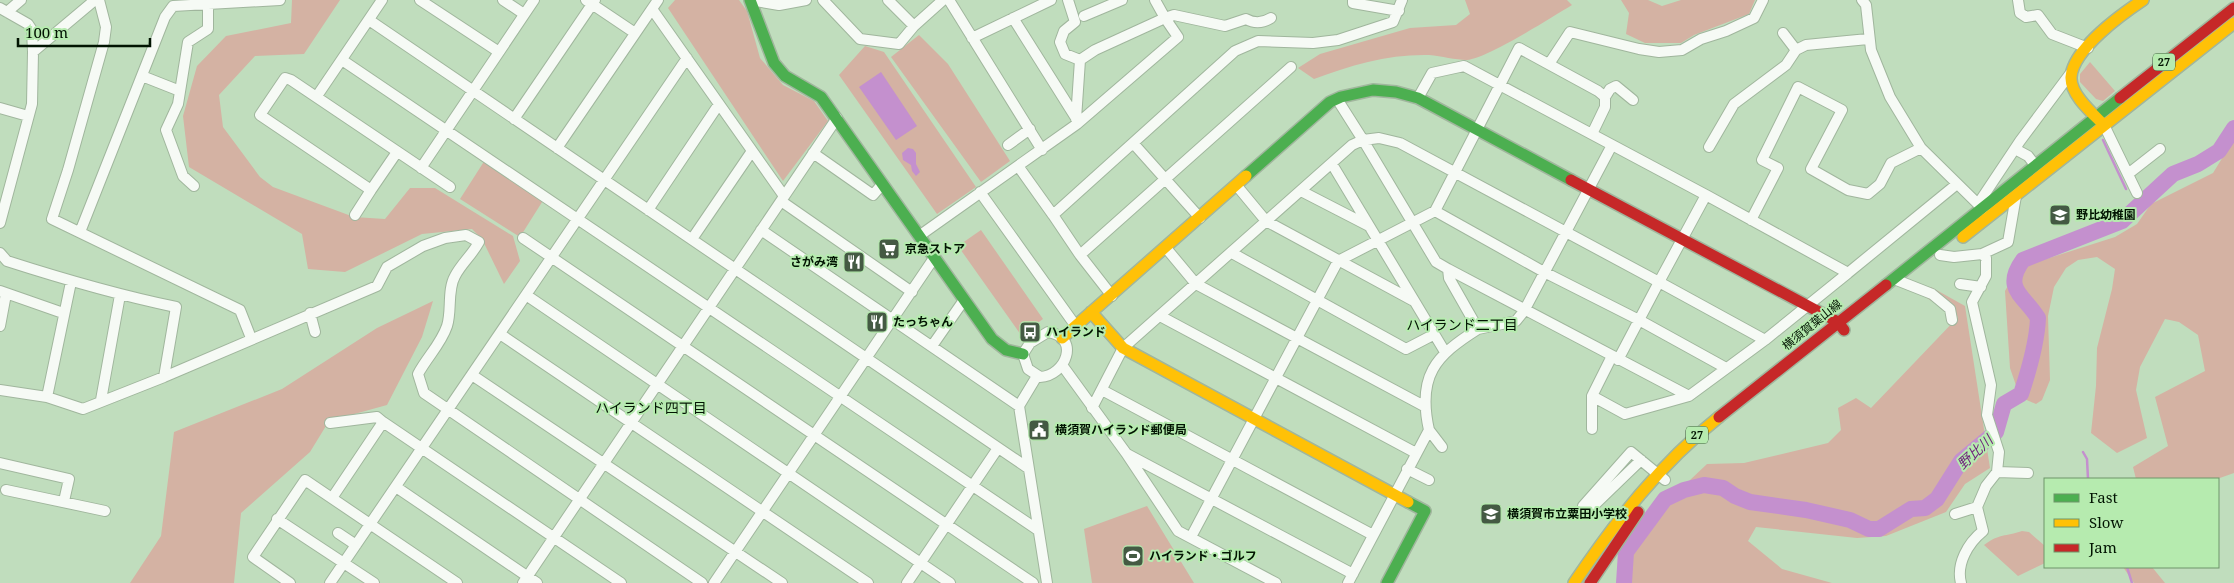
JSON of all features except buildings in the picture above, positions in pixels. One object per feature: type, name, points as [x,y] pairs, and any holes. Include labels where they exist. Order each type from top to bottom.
[{"type":"street","points":[[0,223],[32,104],[32,30],[28,24],[4,10],[21,0]]},
{"type":"street","points":[[33,52],[95,0]]},
{"type":"street","points":[[99,0],[106,27],[104,42],[68,170],[52,219],[240,310],[252,338]]},
{"type":"street","points":[[80,232],[165,17],[173,6],[280,0]]},
{"type":"street","points":[[317,96],[382,0]]},
{"type":"street","points":[[420,0],[499,52]]},
{"type":"street","points":[[503,0],[524,14]]},
{"type":"street","points":[[421,168],[534,0]]},
{"type":"street","points":[[557,148],[658,0]]},
{"type":"street","points":[[750,0],[779,5],[806,0]]},
{"type":"street","points":[[750,0],[758,17],[766,51],[773,62],[790,79],[818,93],[987,334],[1006,350],[1023,354]]},
{"type":"street","points":[[823,0],[860,39],[899,44],[914,26],[944,0]]},
{"type":"street","points":[[888,0],[914,26]]},
{"type":"street","points":[[949,0],[1042,150]]},
{"type":"street","points":[[972,38],[1051,0]]},
{"type":"street","points":[[1068,0],[1075,22],[1064,32],[1060,42],[1065,54],[1080,60]]},
{"type":"street","points":[[1084,16],[1122,0]]},
{"type":"street","points":[[919,236],[1042,150],[1178,37],[1154,0]]},
{"type":"street","points":[[1353,0],[1352,3],[1399,11]]},
{"type":"street","points":[[1053,215],[1235,51],[1258,41],[1313,43],[1338,40],[1393,22],[1402,0]]},
{"type":"street","points":[[1550,64],[1570,32],[1639,49],[1658,52],[1682,50],[1701,38],[1726,31],[1754,18],[1763,0]]},
{"type":"street","points":[[1862,0],[1866,5],[1868,39],[1890,97],[1921,148],[1985,213],[2015,149],[2066,81],[2088,48],[2109,25],[2143,0]]},
{"type":"street","points":[[2018,0],[2017,4],[2020,13],[2026,17],[2038,15],[2052,34],[2088,48]]},
{"type":"street","points":[[514,119],[591,1],[635,33]]},
{"type":"street","points":[[194,186],[183,176],[166,130],[178,104],[185,48],[188,42],[208,29],[208,4]]},
{"type":"street","name":"横須賀葉山線","points":[[1898,281],[1940,255],[2035,165],[2234,8]]},
{"type":"street","points":[[652,9],[752,151],[782,199],[912,292]]},
{"type":"street","points":[[1080,60],[1095,50],[1174,15],[1225,26],[1246,19],[1251,22],[1264,22],[1271,18]]},
{"type":"street","points":[[1013,18],[1077,122]]},
{"type":"street","points":[[369,20],[1028,468]]},
{"type":"street","name":"横須賀葉山線","points":[[1594,582],[1660,476],[1691,440],[1985,213],[2016,200],[2104,125],[2234,23]]},
{"type":"street","points":[[1783,33],[1796,50]]},
{"type":"street","points":[[1709,147],[1734,104],[1786,65],[1796,50],[1806,45],[1868,39]]},
{"type":"street","points":[[1191,537],[1338,261],[1434,211],[1519,48],[1605,96]]},
{"type":"street","points":[[330,583],[687,58]]},
{"type":"street","points":[[342,60],[1038,530]]},
{"type":"street","points":[[1077,122],[1080,60]]},
{"type":"street","points":[[1418,98],[1432,72],[1464,66],[1848,273]]},
{"type":"street","points":[[1080,255],[1291,67]]},
{"type":"street","points":[[2074,68],[2071,76],[2073,87],[2095,117],[2104,125],[2138,192]]},
{"type":"street","points":[[142,76],[180,91]]},
{"type":"street","points":[[371,190],[260,115],[285,78],[317,96],[450,188]]},
{"type":"street","points":[[1592,134],[1605,107],[1605,96],[1610,89],[1616,86],[1633,100]]},
{"type":"street","points":[[1751,220],[1778,168],[1762,160],[1798,87],[1842,110],[1811,169],[1848,190],[1868,194],[1880,184],[1891,163],[1921,148]]},
{"type":"street","points":[[1062,338],[1237,186],[1330,102],[1353,93],[1377,89],[1398,92],[1418,98],[1808,306],[1841,326]]},
{"type":"street","points":[[1337,98],[1436,262],[1524,311],[1689,396]]},
{"type":"street","points":[[648,210],[719,104]]},
{"type":"street","points":[[0,108],[28,116]]},
{"type":"street","points":[[526,580],[837,118]]},
{"type":"street","points":[[1008,145],[1030,129]]},
{"type":"street","points":[[1092,408],[1123,348],[1352,145],[1362,140],[1378,138],[1390,139],[1454,172],[1765,340]]},
{"type":"street","points":[[1133,143],[1200,218]]},
{"type":"street","points":[[1442,447],[1429,430],[1424,406],[1428,378],[1444,352],[1478,329],[1516,321],[1524,311],[1612,145]]},
{"type":"street","points":[[2015,149],[2028,156],[2035,165]]},
{"type":"street","points":[[2128,174],[2160,149]]},
{"type":"street","points":[[692,239],[752,151]]},
{"type":"street","points":[[355,215],[397,152]]},
{"type":"street","points":[[813,153],[873,195],[880,188]]},
{"type":"street","points":[[1332,164],[1444,352]]},
{"type":"street","points":[[1018,166],[1080,255],[1112,296]]},
{"type":"street","points":[[1592,396],[1625,414],[1689,396],[1808,306],[1957,184]]},
{"type":"street","points":[[1237,186],[1266,221],[1413,300]]},
{"type":"street","points":[[1301,191],[1370,226]]},
{"type":"street","points":[[980,192],[1075,325]]},
{"type":"street","points":[[1592,429],[1592,396],[1639,320],[1706,196]]},
{"type":"street","points":[[1940,255],[1954,257],[1982,254],[2008,242],[2016,200]]},
{"type":"street","points":[[1434,211],[1544,272],[1639,320],[1726,368]]},
{"type":"street","points":[[761,230],[1019,406]]},
{"type":"street","points":[[0,390],[47,397],[83,409],[101,400],[164,377],[377,286],[387,267],[423,246],[445,238],[466,235],[479,242],[472,255],[453,278],[448,324],[440,343],[425,360],[418,374],[424,393],[702,583]]},
{"type":"street","points":[[523,238],[1033,583]]},
{"type":"street","points":[[1166,248],[1196,284],[1296,340],[1424,406]]},
{"type":"street","points":[[0,253],[7,260],[71,282],[120,295],[176,306],[164,377]]},
{"type":"street","points":[[1232,253],[1406,349],[1433,334]]},
{"type":"street","points":[[1961,583],[1958,572],[1964,554],[1975,537],[1983,531],[1977,507],[1986,486],[1998,472],[1997,443],[1986,415],[1991,385],[1972,302],[1986,276],[1986,258],[1982,254]]},
{"type":"street","points":[[714,583],[934,258]]},
{"type":"street","points":[[1448,269],[1449,278],[1478,329]]},
{"type":"street","points":[[1898,281],[1932,294],[1950,309],[1952,320]]},
{"type":"street","points":[[47,397],[71,282]]},
{"type":"street","points":[[1960,284],[1981,287]]},
{"type":"street","points":[[0,326],[3,293],[63,313]]},
{"type":"street","points":[[101,400],[120,295]]},
{"type":"street","points":[[526,295],[950,583]]},
{"type":"street","points":[[932,346],[964,300]]},
{"type":"street","points":[[1091,312],[1123,348],[1425,511],[1388,583]]},
{"type":"street","points":[[310,313],[315,332]]},
{"type":"street","points":[[1160,316],[1416,453]]},
{"type":"street","points":[[1051,332],[1062,338],[1068,355],[1062,365],[1047,376],[1037,376],[1028,369],[1023,354],[1030,343],[1051,332]]},
{"type":"street","points":[[500,334],[868,583]]},
{"type":"street","points":[[1062,365],[1126,453],[1178,531],[1276,583]]},
{"type":"street","points":[[472,375],[782,583]]},
{"type":"street","points":[[1037,376],[1019,406],[1047,583]]},
{"type":"street","points":[[1102,390],[1373,535]]},
{"type":"street","points":[[330,423],[377,417],[621,583]]},
{"type":"street","points":[[332,498],[383,422]]},
{"type":"street","points":[[1126,453],[1212,499],[1350,578],[1429,430]]},
{"type":"street","points":[[906,583],[998,448]]},
{"type":"street","points":[[1585,509],[1631,452],[1660,476]]},
{"type":"street","points":[[0,463],[69,479],[64,501]]},
{"type":"street","points":[[1407,469],[1428,480]]},
{"type":"street","points":[[1998,472],[2028,473]]},
{"type":"street","name":"横須賀葉山線","points":[[1574,583],[1636,495],[1660,476]]},
{"type":"street","points":[[283,581],[253,557],[305,480],[457,583]]},
{"type":"street","points":[[396,487],[526,580],[537,583]]},
{"type":"street","points":[[6,490],[105,511]]},
{"type":"street","points":[[1955,514],[1977,507]]},
{"type":"street","points":[[277,519],[374,583]]},
{"type":"street","points":[[338,533],[356,545]]},
{"type":"street","points":[[1582,572],[1594,582]]},
{"type":"shaded area","points":[[292,0],[340,0],[304,54],[255,56],[219,95],[223,127],[260,177],[273,187],[354,217],[385,219],[410,188],[435,188],[513,236],[520,261],[504,284],[482,239],[472,229],[422,234],[345,272],[308,269],[302,234],[189,167],[183,116],[197,66],[226,36],[291,23]]},
{"type":"shaded area","points":[[675,0],[739,0],[747,11],[760,58],[783,85],[814,101],[828,121],[783,181],[668,8]]},
{"type":"shaded area","points":[[1465,0],[1567,0],[1572,5],[1504,45],[1477,58],[1467,60],[1429,55],[1399,56],[1356,65],[1314,79],[1298,68],[1320,54],[1410,28],[1456,25],[1470,14]]},
{"type":"shaded area","points":[[1621,0],[1648,0],[1662,6],[1681,0],[1755,0],[1749,14],[1694,35],[1681,43],[1645,43],[1626,34],[1629,13]]},
{"type":"shaded area","points":[[919,35],[948,64],[1010,161],[981,182],[891,57]]},
{"type":"shaded area","points":[[865,46],[884,52],[976,187],[937,214],[839,75]]},
{"type":"shaded area","points":[[2090,62],[2115,91],[2103,101],[2096,99],[2080,82],[2080,74]]},
{"type":"shaded area","points":[[881,72],[917,126],[896,140],[859,87]]},
{"type":"shaded area","points":[[2234,139],[2234,473],[2219,478],[2136,478],[2133,467],[2168,446],[2155,397],[2205,371],[2198,335],[2179,322],[2165,319],[2140,367],[2136,390],[2147,438],[2117,453],[2091,433],[2096,386],[2097,348],[2112,289],[2115,269],[2097,257],[2078,260],[2066,268],[2054,287],[2048,316],[2050,380],[2042,400],[2036,404],[2020,397],[2010,368],[2005,291],[2018,268],[2115,237],[2137,224],[2151,204],[2213,173]]},
{"type":"shaded area","points":[[908,148],[913,149],[916,153],[916,164],[920,172],[916,176],[912,171],[911,165],[903,160],[902,153]]},
{"type":"shaded area","points":[[485,160],[544,199],[520,237],[460,199]]},
{"type":"shaded area","points":[[981,230],[1043,319],[1021,335],[958,246]]},
{"type":"shaded area","points":[[1931,287],[1965,306],[1990,468],[1965,484],[1946,512],[1886,536],[1857,538],[1756,527],[1748,541],[1782,569],[1832,583],[1626,583],[1635,532],[1707,464],[1744,463],[1828,443],[1841,430],[1838,408],[1856,398],[1871,408],[1958,317],[1925,297]]},
{"type":"shaded area","points":[[433,301],[422,337],[387,405],[329,421],[310,452],[241,513],[234,583],[130,583],[161,536],[174,432],[282,389],[377,328]]},
{"type":"shaded area","name":"ハイランド・ゴルフ","points":[[1147,506],[1194,583],[1092,583],[1084,529]]},
{"type":"shaded area","points":[[2022,531],[2029,532],[2044,545],[2044,563],[2018,576],[1984,545],[1999,537]]},
{"type":"shaded area","points":[[2124,568],[2153,568],[2165,583],[2134,583]]},
{"type":"waterway","name":"野比川","points":[[1624,583],[1626,552],[1665,499],[1684,490],[1704,485],[1723,488],[1735,496],[1750,502],[1806,510],[1850,520],[1869,529],[1879,529],[1911,509],[1925,508],[1937,499],[1961,461],[1996,432],[2004,404],[2021,394],[2030,366],[2038,318],[2017,291],[2015,285],[2017,270],[2023,260],[2122,221],[2173,174],[2198,164],[2219,151],[2234,128]]},
{"type":"waterway","points":[[2103,140],[2126,189]]},
{"type":"waterway","points":[[2083,452],[2087,459],[2088,478]]},
{"type":"waterway","points":[[2127,568],[2132,583]]},
{"type":"traffic: fast","points":[[750,0],[774,63],[785,76],[821,97],[992,339],[1006,350],[1023,354]]},
{"type":"traffic: fast","points":[[1246,176],[1330,102],[1341,97],[1373,90],[1396,92],[1418,98],[1571,180]]},
{"type":"traffic: fast","points":[[1886,285],[2120,98]]},
{"type":"traffic: fast","points":[[1387,583],[1425,511],[1408,502]]},
{"type":"traffic: slow","points":[[2103,124],[2082,103],[2074,90],[2071,77],[2074,66],[2080,55],[2100,33],[2143,0]]},
{"type":"traffic: slow","points":[[1963,237],[2234,23]]},
{"type":"traffic: slow","points":[[1062,338],[1246,176]]},
{"type":"traffic: slow","points":[[1091,312],[1123,348],[1408,502]]},
{"type":"traffic: slow","points":[[1574,583],[1640,494],[1677,454],[1719,417]]},
{"type":"traffic: jam","points":[[2120,98],[2234,8]]},
{"type":"traffic: jam","points":[[1571,180],[1838,322],[1844,330]]},
{"type":"traffic: jam","points":[[1719,417],[1886,285]]},
{"type":"traffic: jam","points":[[1590,583],[1638,512]]},
{"type":"place","name":"野比幼稚園","points":[[2060,215]]},
{"type":"place","name":"京急ストア","points":[[889,249]]},
{"type":"place","name":"さがみ湾","points":[[854,262]]},
{"type":"place","name":"たっちゃん","points":[[877,322]]},
{"type":"place","name":"ハイランド","points":[[1030,332]]},
{"type":"place","name":"横須賀ハイランド郵便局","points":[[1039,430]]},
{"type":"place","name":"横須賀市立粟田小学校","points":[[1491,514]]},
{"type":"place","name":"ハイランド・ゴルフ","points":[[1133,556]]},
{"type":"district","name":"ハイランド二丁目","points":[[1462,325]]},
{"type":"district","name":"ハイランド四丁目","points":[[651,408]]}]
